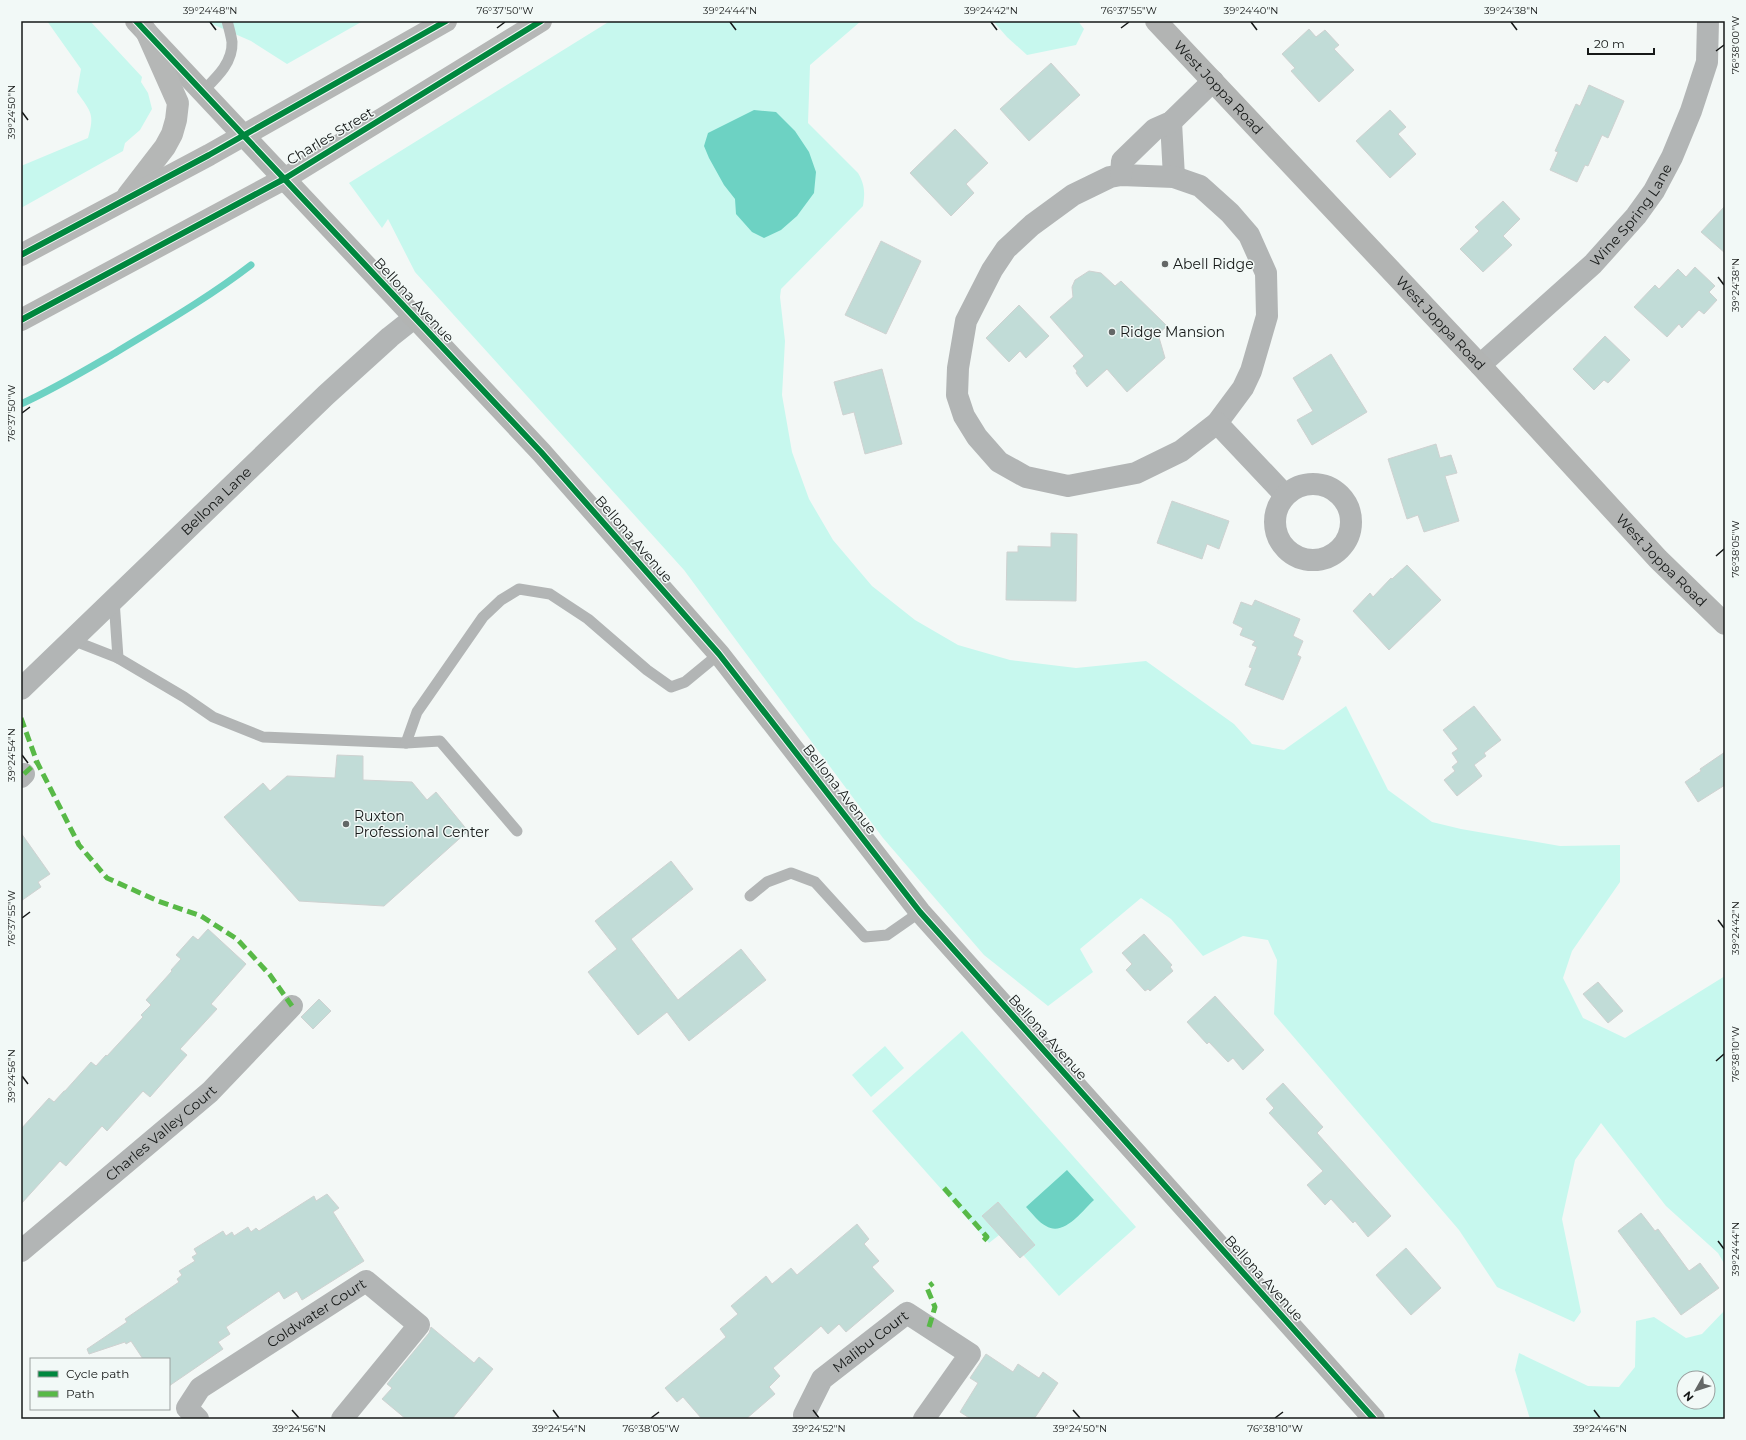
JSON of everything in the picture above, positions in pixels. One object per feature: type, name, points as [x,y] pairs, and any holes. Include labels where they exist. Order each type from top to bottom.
[{"type":"main road","points":[[21,255],[244,136],[446,21]]},
{"type":"main road","name":"Charles Street","points":[[21,320],[284,179],[541,21]]},
{"type":"main road","points":[[122,202],[165,147],[172,134],[176,120],[178,103],[141,26]]},
{"type":"street","name":"West Joppa Road","points":[[1156,21],[1480,365],[1658,559],[1725,624]]},
{"type":"street","name":"Wine Spring Lane","points":[[1480,365],[1593,264],[1636,216],[1654,191],[1672,157],[1716,62],[1708,21]]},
{"type":"street","name":"Bellona Avenue","points":[[141,26],[541,452],[719,654],[920,912],[1374,1419]]},
{"type":"street","points":[[1121,175],[1122,161],[1155,129],[1171,122],[1212,81]]},
{"type":"street","points":[[1171,122],[1174,177]]},
{"type":"street","points":[[1121,175],[1174,177],[1200,186],[1230,213],[1249,235],[1266,273],[1267,316],[1251,371],[1243,388],[1217,424],[1181,451],[1136,473],[1068,486],[1026,477],[999,462],[977,437],[964,416],[957,395],[958,368],[966,321],[1006,249],[1032,225],[1073,195],[1110,177],[1121,175]]},
{"type":"street","name":"Bellona Lane","points":[[21,689],[326,395],[390,336],[414,318]]},
{"type":"street","points":[[1217,424],[1285,495]]},
{"type":"street","name":"Charles Valley Court","points":[[21,1251],[210,1092],[292,1006]]},
{"type":"street","name":"Coldwater Court","points":[[198,1419],[187,1408],[200,1388],[366,1281],[419,1325],[342,1419]]},
{"type":"street","name":"Malibu Court","points":[[806,1419],[804,1416],[822,1379],[907,1313],[970,1354],[924,1419]]},
{"type":"lane","points":[[202,92],[222,71],[230,56],[232,43],[227,21]]},
{"type":"lane","points":[[406,743],[417,712],[483,617],[501,600],[519,588],[550,594],[588,619],[647,670],[671,687],[684,682],[719,654]]},
{"type":"lane","points":[[114,600],[118,658]]},
{"type":"lane","points":[[72,640],[118,658],[184,697],[213,717],[262,737],[406,743],[440,741],[517,831]]},
{"type":"lane","points":[[750,896],[767,882],[791,874],[815,882],[865,937],[887,935],[920,912]]},
{"type":"shaded area","points":[[47,21],[90,21],[142,77],[141,82],[148,93],[152,109],[140,130],[125,143],[123,151],[21,208],[21,166],[88,138],[91,124],[88,109],[77,92],[81,69]]},
{"type":"shaded area","points":[[205,21],[363,21],[287,64],[251,41]]},
{"type":"shaded area","points":[[610,21],[861,21],[810,65],[808,123],[858,173],[864,189],[863,206],[781,289],[780,297],[785,341],[782,395],[792,452],[809,499],[833,540],[872,586],[915,620],[958,645],[1010,660],[1076,668],[1146,661],[1234,724],[1252,744],[1284,750],[1346,706],[1388,790],[1432,822],[1461,829],[1560,846],[1620,845],[1620,882],[1572,951],[1563,978],[1583,1018],[1625,1038],[1725,976],[1725,1265],[1718,1253],[1666,1206],[1601,1123],[1575,1160],[1562,1219],[1581,1312],[1574,1322],[1497,1287],[1459,1230],[1274,1014],[1277,960],[1268,940],[1243,936],[1203,956],[1171,919],[1141,898],[1080,949],[1093,972],[1048,1006],[984,955],[883,838],[684,570],[415,272],[388,219],[382,228],[349,183]]},
{"type":"shaded area","points":[[993,21],[1078,21],[1084,29],[1076,45],[1027,55],[1007,37]]},
{"type":"shaded area","points":[[754,110],[776,112],[795,131],[809,152],[816,172],[814,193],[797,216],[781,230],[764,238],[752,232],[736,214],[735,199],[724,185],[704,146],[708,133]]},
{"type":"shaded area","points":[[962,1031],[1136,1227],[1059,1296],[1003,1232],[989,1243],[872,1111]]},
{"type":"shaded area","points":[[885,1046],[904,1068],[871,1097],[852,1075]]},
{"type":"shaded area","points":[[1067,1170],[1094,1200],[1066,1226],[1053,1228],[1046,1226],[1040,1222],[1026,1207]]},
{"type":"shaded area","points":[[1725,1310],[1725,1419],[1530,1419],[1515,1370],[1519,1353],[1588,1386],[1619,1387],[1635,1367],[1636,1321],[1654,1317],[1686,1338],[1702,1334]]},
{"type":"building","points":[[1309,29],[1316,37],[1325,30],[1339,45],[1334,49],[1354,70],[1319,102],[1291,71],[1295,68],[1282,54]]},
{"type":"building","points":[[1051,63],[1080,95],[1029,141],[1000,109]]},
{"type":"building","points":[[1589,85],[1624,101],[1608,138],[1602,135],[1588,166],[1585,165],[1577,182],[1550,170],[1558,152],[1555,151],[1576,104],[1580,106]]},
{"type":"building","points":[[1390,110],[1406,127],[1398,134],[1416,154],[1390,178],[1356,141]]},
{"type":"building","points":[[955,129],[988,163],[966,184],[974,193],[951,216],[910,173]]},
{"type":"building","points":[[1503,201],[1520,219],[1503,236],[1512,245],[1483,272],[1460,249],[1479,231],[1475,227]]},
{"type":"building","points":[[1725,206],[1725,253],[1701,232]]},
{"type":"building","points":[[881,241],[921,261],[886,334],[845,315]]},
{"type":"building","points":[[1695,267],[1715,286],[1709,292],[1717,300],[1704,314],[1699,310],[1682,328],[1679,324],[1667,337],[1634,307],[1655,285],[1659,289],[1678,269],[1686,277]]},
{"type":"building","name":"Ridge Mansion","points":[[1089,271],[1101,273],[1115,286],[1121,281],[1167,326],[1158,334],[1165,358],[1127,392],[1107,369],[1087,387],[1076,373],[1077,371],[1073,366],[1084,356],[1050,317],[1073,297],[1072,287],[1075,280]]},
{"type":"building","points":[[1019,305],[1049,336],[1026,358],[1020,351],[1009,362],[986,338]]},
{"type":"building","points":[[1605,336],[1630,360],[1608,383],[1604,380],[1594,390],[1573,369]]},
{"type":"building","points":[[1331,354],[1367,412],[1312,445],[1297,420],[1313,411],[1293,378]]},
{"type":"building","points":[[882,369],[902,444],[865,454],[854,412],[843,415],[834,382]]},
{"type":"building","points":[[1436,444],[1440,458],[1451,455],[1457,473],[1445,476],[1459,521],[1424,532],[1418,515],[1407,519],[1388,459]]},
{"type":"building","points":[[1172,501],[1229,521],[1219,549],[1207,544],[1202,559],[1157,543]]},
{"type":"building","points":[[1051,533],[1077,534],[1076,601],[1006,600],[1007,552],[1018,552],[1018,546],[1051,547]]},
{"type":"building","points":[[1407,565],[1441,600],[1389,650],[1353,611],[1370,593],[1373,597],[1391,578],[1392,579]]},
{"type":"building","points":[[1255,600],[1300,619],[1293,636],[1303,641],[1297,655],[1301,657],[1283,700],[1245,685],[1252,668],[1249,667],[1257,647],[1252,645],[1255,641],[1240,635],[1243,628],[1233,623],[1241,602],[1252,606]]},
{"type":"building","points":[[1474,706],[1501,740],[1484,753],[1486,756],[1474,765],[1482,776],[1457,796],[1444,780],[1455,771],[1452,767],[1458,762],[1452,753],[1458,749],[1443,730]]},
{"type":"building","points":[[1725,752],[1725,785],[1698,802],[1685,782],[1701,771],[1700,769]]},
{"type":"building","name":"Ruxton Professional Center","points":[[337,755],[363,756],[363,780],[412,782],[427,800],[436,792],[468,831],[384,906],[299,901],[224,817],[263,783],[270,791],[287,776],[335,778]]},
{"type":"building","points":[[21,833],[50,874],[38,882],[41,887],[21,901]]},
{"type":"building","points":[[671,861],[693,889],[631,939],[678,1000],[741,949],[766,980],[689,1041],[667,1012],[638,1035],[588,972],[617,949],[595,921]]},
{"type":"building","points":[[208,929],[246,964],[211,1004],[217,1009],[180,1049],[187,1055],[150,1097],[143,1091],[107,1131],[102,1126],[66,1166],[60,1161],[21,1204],[21,1129],[49,1098],[54,1102],[91,1062],[96,1066],[106,1055],[107,1056],[143,1017],[141,1015],[151,1005],[146,1000],[181,959],[176,955],[193,936],[198,940]]},
{"type":"building","points":[[1144,934],[1172,965],[1170,967],[1173,971],[1150,991],[1148,989],[1145,991],[1126,970],[1132,964],[1122,953]]},
{"type":"building","points":[[1598,982],[1623,1011],[1608,1023],[1583,994]]},
{"type":"building","points":[[1215,996],[1264,1050],[1243,1070],[1233,1058],[1228,1062],[1209,1042],[1207,1044],[1187,1022]]},
{"type":"building","points":[[319,999],[331,1011],[313,1029],[301,1017]]},
{"type":"building","points":[[1283,1083],[1323,1127],[1317,1133],[1391,1216],[1368,1237],[1355,1221],[1353,1223],[1331,1199],[1325,1205],[1307,1185],[1323,1171],[1269,1113],[1274,1108],[1266,1099]]},
{"type":"building","points":[[327,1194],[339,1208],[333,1212],[364,1261],[302,1300],[297,1291],[284,1299],[279,1291],[226,1327],[230,1334],[218,1342],[223,1349],[170,1385],[170,1358],[142,1358],[131,1341],[126,1344],[125,1342],[89,1354],[87,1349],[127,1322],[125,1319],[179,1282],[177,1279],[182,1275],[179,1271],[195,1261],[192,1257],[197,1254],[194,1249],[223,1231],[226,1236],[232,1232],[234,1236],[248,1227],[251,1232],[256,1228],[259,1231],[314,1196],[316,1201]]},
{"type":"building","points":[[998,1202],[1035,1245],[1020,1258],[982,1216]]},
{"type":"building","points":[[1641,1213],[1655,1231],[1658,1229],[1689,1271],[1700,1263],[1719,1288],[1681,1315],[1618,1231]]},
{"type":"building","points":[[857,1224],[869,1239],[864,1244],[879,1261],[872,1267],[894,1291],[846,1332],[839,1324],[828,1334],[821,1326],[773,1368],[780,1376],[769,1387],[775,1394],[746,1419],[702,1419],[683,1397],[677,1402],[665,1388],[726,1337],[720,1329],[738,1314],[731,1306],[766,1276],[772,1284],[791,1268],[797,1275]]},
{"type":"building","points":[[1406,1248],[1441,1288],[1411,1315],[1376,1275]]},
{"type":"building","points":[[431,1327],[474,1363],[479,1357],[493,1369],[452,1419],[406,1419],[382,1399],[392,1388],[387,1384],[429,1333]]},
{"type":"building","points":[[986,1354],[1013,1372],[1018,1364],[1039,1378],[1043,1372],[1058,1383],[1034,1419],[971,1419],[960,1412],[978,1383],[970,1378]]},
{"type":"waterway","points":[[21,404],[57,386],[167,322],[251,265]]},
{"type":"marked path","points":[[21,718],[37,762],[79,845],[107,878],[158,901],[201,916],[237,939],[270,975],[292,1006]]},
{"type":"marked path","points":[[24,774],[37,762]]},
{"type":"marked path","points":[[944,1188],[987,1237],[983,1241]]},
{"type":"marked path","points":[[929,1327],[935,1307],[927,1288],[933,1283]]},
{"type":"cycle path","points":[[136,21],[541,452],[719,654],[920,912],[1374,1419]]},
{"type":"cycle path","points":[[21,255],[209,155],[446,21]]},
{"type":"cycle path","points":[[21,320],[284,179],[541,21]]},
{"type":"place","name":"Abell Ridge","points":[[1165,264]]},
{"type":"place","name":"Ridge Mansion","points":[[1112,332]]},
{"type":"place","name":"Ruxton Professional Center","points":[[346,824]]}]
